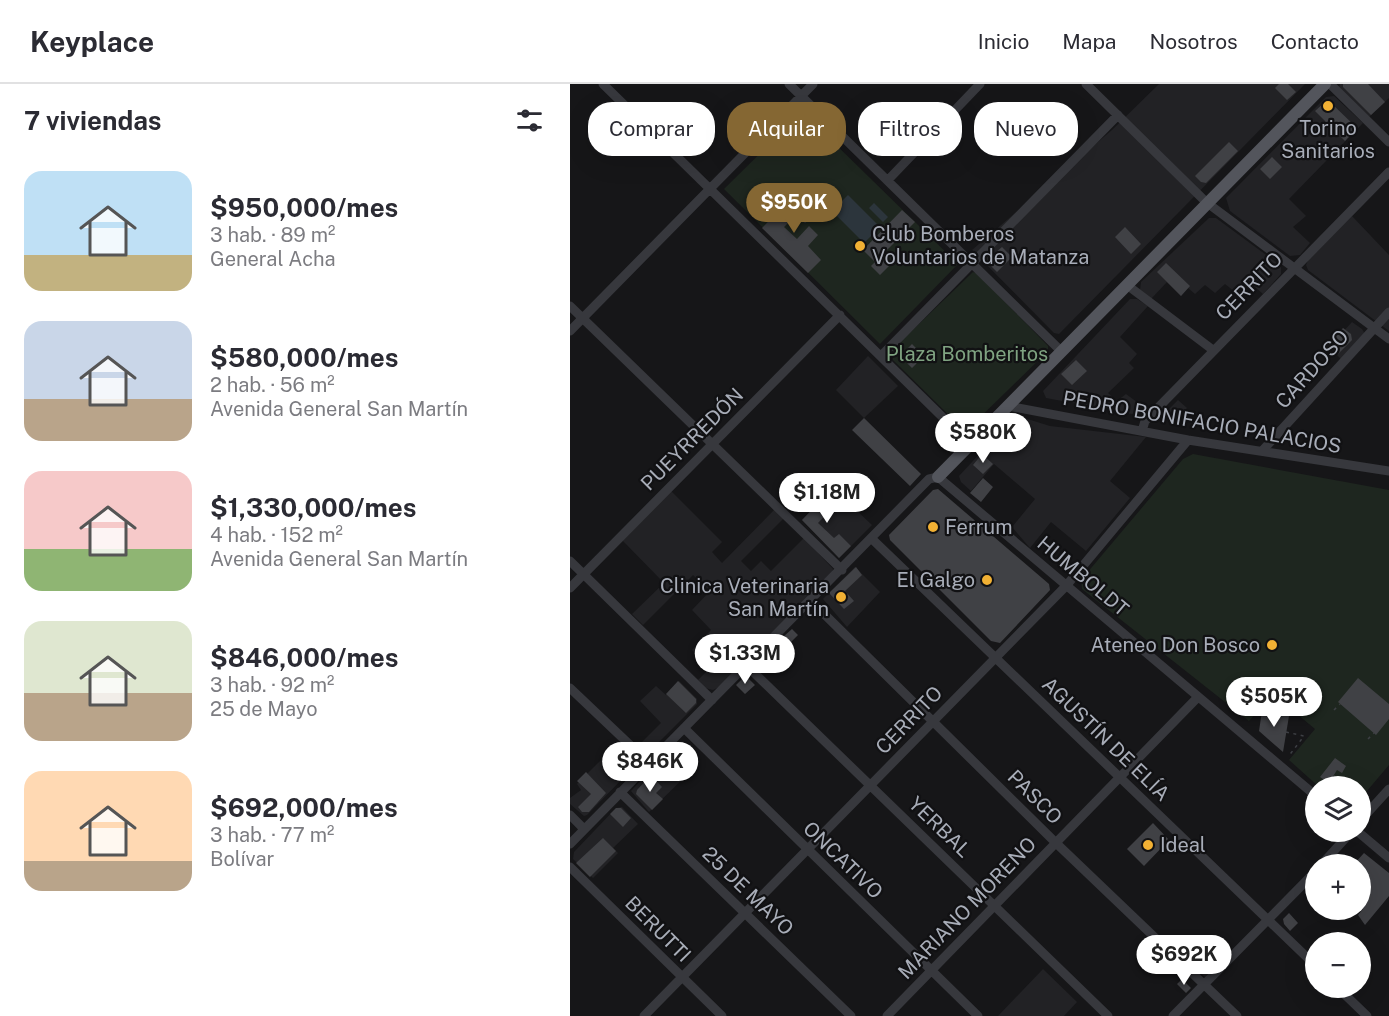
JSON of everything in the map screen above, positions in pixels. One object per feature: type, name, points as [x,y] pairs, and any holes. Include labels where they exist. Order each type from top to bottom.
[{"type":"main road","points":[[938,477],[1206,202],[1325,84]]},
{"type":"street","points":[[603,84],[882,355],[971,445]]},
{"type":"street","points":[[789,84],[1062,352]]},
{"type":"street","points":[[570,331],[813,84]]},
{"type":"street","points":[[888,180],[980,84]]},
{"type":"street","points":[[1086,84],[1206,202],[1389,339]]},
{"type":"street","points":[[1330,84],[1389,142]]},
{"type":"street","points":[[882,355],[1118,115]]},
{"type":"street","name":"CERRITO","points":[[1142,431],[1145,421],[1293,267],[1389,172]]},
{"type":"street","points":[[1127,285],[1213,350]]},
{"type":"street","points":[[570,306],[842,570]]},
{"type":"street","name":"CARDOSO","points":[[1262,451],[1389,312]]},
{"type":"street","name":"PUEYRREDÓN","points":[[570,588],[840,315]]},
{"type":"street","name":"PEDRO BONIFACIO PALACIOS","points":[[1008,406],[1188,440],[1388,469]]},
{"type":"street","name":"CERRITO","points":[[644,1016],[1066,586],[1188,440]]},
{"type":"street","points":[[570,844],[842,570],[928,479],[938,477]]},
{"type":"street","name":"HUMBOLDT","points":[[938,477],[1305,787]]},
{"type":"street","name":"AGUSTÍN DE ELÍA","points":[[871,538],[1305,956]]},
{"type":"street","points":[[570,561],[712,700]]},
{"type":"street","name":"PASCO","points":[[811,601],[1056,843],[1237,1016]]},
{"type":"street","name":"YERBAL","points":[[746,665],[1108,1016]]},
{"type":"street","points":[[570,688],[649,763]]},
{"type":"street","name":"MARIANO MORENO","points":[[887,1016],[1198,697]]},
{"type":"street","name":"ONCATIVO","points":[[684,728],[978,1016]]},
{"type":"street","points":[[1371,809],[1389,789]]},
{"type":"street","name":"25 DE MAYO","points":[[620,792],[851,1016]]},
{"type":"street","points":[[570,815],[584,829]]},
{"type":"street","points":[[1331,854],[1342,842]]},
{"type":"street","points":[[1370,842],[1389,858]]},
{"type":"street","name":"BERUTTI","points":[[570,867],[722,1016]]},
{"type":"street","points":[[1173,1016],[1305,882]]},
{"type":"street","points":[[1348,998],[1367,1016]]},
{"type":"path","points":[[1334,710],[1340,704]]},
{"type":"path","points":[[1286,732],[1304,736],[1288,757]]},
{"type":"path","points":[[1368,739],[1374,734]]},
{"type":"shaded area","points":[[1159,84],[1305,84],[1059,334],[1054,333],[972,250],[1112,130]]},
{"type":"shaded area","points":[[1340,84],[1389,84],[1389,98],[1368,118],[1339,88]]},
{"type":"shaded area","points":[[1334,96],[1363,123],[1289,199],[1306,216],[1293,227],[1310,243],[1300,255],[1290,256],[1230,211],[1226,198],[1326,97]]},
{"type":"shaded area","points":[[848,195],[880,227],[864,243],[832,211]]},
{"type":"shaded area","points":[[874,203],[888,217],[883,222],[869,208]]},
{"type":"shaded area","points":[[1352,216],[1389,255],[1389,331],[1308,270],[1306,265],[1309,258]]},
{"type":"shaded area","points":[[1209,218],[1216,218],[1281,266],[1281,274],[1263,294],[1247,280],[1235,292],[1225,284],[1215,293],[1205,285],[1195,294],[1188,288],[1181,296],[1167,282],[1151,299],[1140,290],[1141,282]]},
{"type":"shaded area","points":[[1130,299],[1137,299],[1148,306],[1120,337],[1137,354],[1129,363],[1134,368],[1108,393],[1117,401],[1126,394],[1145,408],[1132,414],[1046,398],[1043,391]]},
{"type":"shaded area","points":[[1352,322],[1365,334],[1341,359],[1329,347]]},
{"type":"shaded area","points":[[868,356],[898,386],[864,418],[836,390]]},
{"type":"shaded area","points":[[1178,400],[1187,408],[1173,421],[1167,420],[1164,414]]},
{"type":"shaded area","points":[[1021,417],[1050,426],[1146,437],[1110,481],[1130,498],[1086,551],[1051,522],[1030,548],[1012,527],[1035,499],[994,464],[971,491],[961,482],[959,476],[1010,421]]},
{"type":"shaded area","points":[[833,488],[872,525],[839,558],[802,520]]},
{"type":"shaded area","points":[[671,491],[722,542],[712,552],[722,563],[775,509],[784,518],[741,561],[751,571],[761,561],[771,571],[804,538],[833,569],[832,575],[719,687],[713,690],[705,688],[698,680],[710,668],[692,650],[711,630],[692,610],[710,591],[693,575],[643,625],[632,614],[664,583],[622,540]]},
{"type":"shaded area","points":[[855,567],[880,592],[847,627],[823,599]]},
{"type":"shaded area","points":[[679,681],[697,699],[697,704],[649,752],[646,751],[639,745],[661,723],[640,701],[656,686],[666,695]]},
{"type":"shaded area","points":[[672,746],[693,769],[649,812],[631,791]]},
{"type":"shaded area","points":[[625,753],[633,760],[633,768],[584,816],[570,804],[570,798],[581,790],[577,784],[603,758],[611,768]]},
{"type":"shaded area","points":[[622,807],[638,824],[613,848],[618,853],[593,878],[573,859],[574,852],[616,808]]},
{"type":"shaded area","points":[[1207,950],[1219,962],[1205,977],[1192,965]]},
{"type":"shaded area","points":[[1043,969],[1077,1002],[1064,1016],[998,1016]]},
{"type":"green space","name":"Club Bomberos Voluntarios de Matanza","points":[[846,155],[958,264],[880,344],[724,189],[757,156]]},
{"type":"green space","name":"Plaza Bomberitos","points":[[973,272],[978,274],[1048,346],[1048,351],[967,430],[963,429],[893,360],[893,349]]},
{"type":"green space","name":"Ateneo Don Bosco","points":[[1193,454],[1389,490],[1389,765],[1371,786],[1371,776],[1307,776],[1289,760],[1315,729],[1273,694],[1249,721],[1082,589],[1081,580],[1183,459]]},
{"type":"building","points":[[1279,84],[1288,84],[1296,92],[1287,100],[1275,88]]},
{"type":"building","points":[[1343,84],[1368,84],[1385,102],[1371,115],[1343,87]]},
{"type":"building","points":[[1325,102],[1330,102],[1357,128],[1345,141],[1315,111]]},
{"type":"building","points":[[1229,142],[1238,151],[1206,183],[1201,182],[1195,176]]},
{"type":"building","points":[[1272,157],[1282,167],[1270,179],[1260,169]]},
{"type":"building","points":[[793,196],[813,215],[805,223],[797,214],[784,227],[797,239],[809,226],[818,235],[808,246],[821,260],[808,273],[762,228]]},
{"type":"building","points":[[902,210],[915,222],[883,254],[892,263],[880,275],[871,266],[875,262],[863,250]]},
{"type":"building","points":[[1125,227],[1141,244],[1131,254],[1115,237]]},
{"type":"building","points":[[1002,247],[1012,257],[997,272],[990,265],[998,256],[995,253]]},
{"type":"building","points":[[1166,263],[1190,286],[1181,296],[1157,272]]},
{"type":"building","points":[[1343,328],[1351,334],[1352,340],[1338,354],[1328,344]]},
{"type":"building","points":[[912,344],[924,356],[912,368],[900,356]]},
{"type":"building","points":[[1076,360],[1087,371],[1072,385],[1061,374]]},
{"type":"building","points":[[864,418],[921,474],[910,486],[852,430]]},
{"type":"building","points":[[982,454],[993,464],[983,474],[973,465]]},
{"type":"building","points":[[983,478],[993,487],[981,502],[970,493]]},
{"type":"building","points":[[833,488],[842,498],[818,523],[834,538],[839,534],[851,546],[839,558],[802,520]]},
{"type":"building","name":"El Galgo","points":[[938,489],[1049,584],[1050,590],[1000,643],[991,641],[890,540],[889,535],[933,490]]},
{"type":"building","points":[[856,567],[862,575],[845,591],[854,601],[844,609],[829,593]]},
{"type":"building","points":[[792,629],[798,635],[789,644],[783,637]]},
{"type":"building","points":[[743,678],[748,678],[755,685],[745,694],[736,685]]},
{"type":"building","points":[[1358,678],[1389,704],[1389,719],[1376,735],[1338,702]]},
{"type":"building","points":[[678,681],[696,699],[696,703],[686,713],[666,694]]},
{"type":"building","points":[[1262,711],[1289,716],[1283,752],[1259,731]]},
{"type":"building","points":[[675,750],[693,769],[686,776],[667,758]]},
{"type":"building","points":[[625,753],[633,760],[632,768],[623,778],[612,767]]},
{"type":"building","points":[[1335,758],[1346,766],[1342,773],[1337,770],[1333,776],[1321,776]]},
{"type":"building","points":[[586,772],[606,793],[589,812],[582,812],[578,807],[591,794],[577,781]]},
{"type":"building","points":[[651,775],[662,787],[656,793],[663,799],[652,810],[636,794]]},
{"type":"building","points":[[616,808],[621,808],[631,818],[623,827],[610,814]]},
{"type":"building","name":"Ideal","points":[[1153,823],[1169,840],[1144,866],[1127,849]]},
{"type":"building","points":[[603,838],[616,851],[590,877],[576,863]]},
{"type":"building","points":[[1371,859],[1389,873],[1389,896],[1371,918]]},
{"type":"building","points":[[1289,913],[1298,923],[1290,931],[1283,919]]},
{"type":"building","points":[[1204,956],[1208,959],[1211,956],[1217,961],[1205,974],[1195,966]]},
{"type":"building","points":[[1182,979],[1191,988],[1186,993],[1177,984]]},
{"type":"place","name":"Torino Sanitarios","points":[[1328,106]]},
{"type":"place","name":"Club Bomberos Voluntarios de Matanza","points":[[860,246]]},
{"type":"place","name":"Ferrum","points":[[933,527]]},
{"type":"place","name":"El Galgo","points":[[987,580]]},
{"type":"place","name":"Clinica Veterinaria San Martín","points":[[841,597]]},
{"type":"place","name":"Ateneo Don Bosco","points":[[1272,645]]},
{"type":"place","name":"Ideal","points":[[1148,845]]}]
